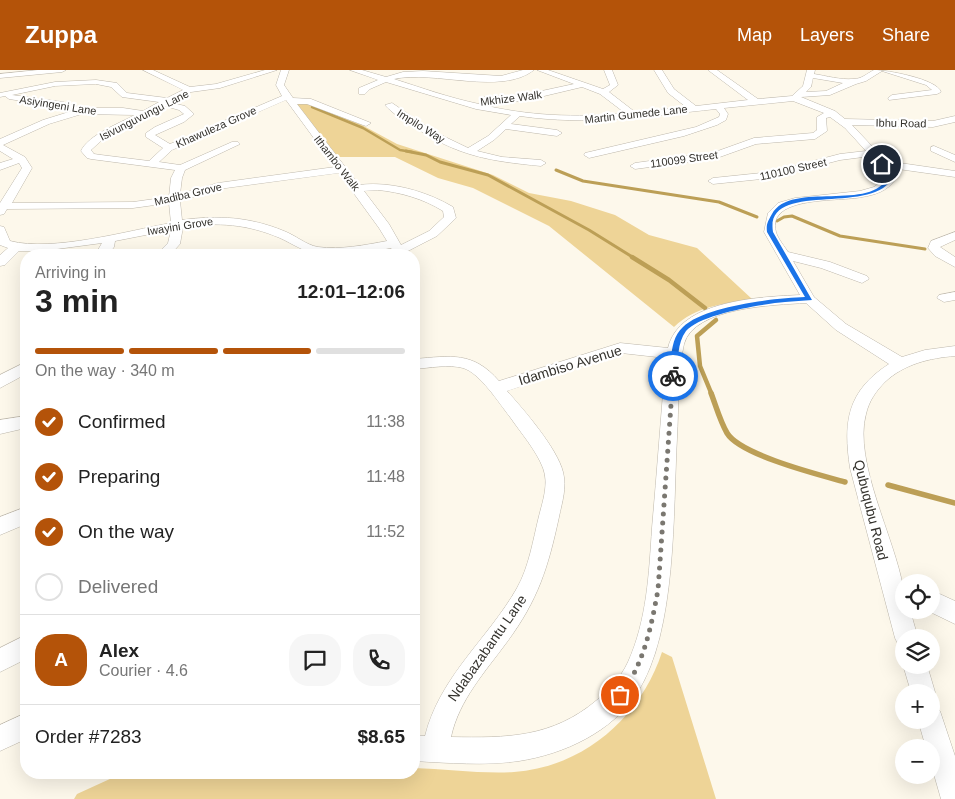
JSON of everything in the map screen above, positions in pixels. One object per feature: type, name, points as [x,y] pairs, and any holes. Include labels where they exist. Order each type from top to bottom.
[{"type":"street","points":[[0,76],[62,70]]},
{"type":"street","points":[[147,70],[189,90]]},
{"type":"street","name":"Isivunguvungu Lane","points":[[181,168],[101,158],[90,156],[86,152],[87,148],[99,138],[189,90],[225,84],[272,70]]},
{"type":"street","points":[[284,70],[280,85],[288,99],[308,101],[366,123]]},
{"type":"street","points":[[362,92],[363,89],[411,73],[454,74],[472,78],[510,77],[530,70]]},
{"type":"street","points":[[541,70],[555,72],[582,86],[603,92],[633,114]]},
{"type":"street","points":[[603,92],[614,85],[608,70]]},
{"type":"street","points":[[658,70],[671,91],[693,108]]},
{"type":"street","points":[[712,70],[756,102]]},
{"type":"street","name":"Martin Gumede Lane","points":[[362,71],[470,104],[551,118],[576,119],[718,106],[827,93],[870,78],[879,70]]},
{"type":"street","points":[[885,70],[928,83],[938,90],[929,95],[892,98]]},
{"type":"street","points":[[854,82],[810,72],[807,87],[797,97],[832,113],[846,122],[889,172],[890,180],[882,189],[875,192],[856,196],[801,199],[778,208],[769,224],[770,232],[809,299],[841,327],[901,364]]},
{"type":"street","points":[[1,94],[55,84],[96,82],[114,85],[125,95],[166,102],[182,108],[190,114],[185,118],[153,131],[149,136],[168,148]]},
{"type":"street","name":"Mkhize Walk","points":[[470,104],[490,100],[522,98],[582,86]]},
{"type":"street","name":"Asiyingeni Lane","points":[[1,94],[12,98],[63,105],[82,110],[123,110],[145,114]]},
{"type":"street","name":"Khawuleza Grove","points":[[151,164],[168,148],[288,99]]},
{"type":"street","name":"Ithambo Walk","points":[[288,99],[357,189],[399,249]]},
{"type":"street","name":"Impilo Way","points":[[389,105],[432,135],[468,152],[486,157],[541,163]]},
{"type":"street","points":[[589,155],[695,130],[715,123],[723,118],[724,114],[718,106]]},
{"type":"street","points":[[2,209],[26,171],[25,164],[21,159],[0,145],[46,122],[82,110]]},
{"type":"street","points":[[468,152],[491,138],[518,113]]},
{"type":"street","name":"110099 Street","points":[[635,166],[717,155],[754,141],[815,136],[822,131],[821,117],[832,113]]},
{"type":"street","name":"Ibhu Road","points":[[846,122],[933,124],[955,119]]},
{"type":"street","points":[[504,126],[557,134]]},
{"type":"street","points":[[169,249],[175,244],[177,236],[175,182],[181,168],[235,144]]},
{"type":"street","points":[[934,148],[955,159]]},
{"type":"street","name":"110100 Street","points":[[713,181],[771,175],[840,157],[873,153]]},
{"type":"street","points":[[0,167],[21,159]]},
{"type":"street","points":[[882,164],[955,174]]},
{"type":"street","name":"Madiba Grove","points":[[2,209],[58,204],[125,205],[175,199],[218,186],[342,169]]},
{"type":"street","name":"Iwayini Grove","points":[[357,189],[388,188],[438,204],[448,209],[450,218],[423,240],[399,249],[359,249]]},
{"type":"street","name":"Iwayini Grove","points":[[15,248],[41,248],[110,238],[201,221],[241,220],[288,237],[308,249]]},
{"type":"street","points":[[0,230],[6,243],[15,248],[0,262]]},
{"type":"street","points":[[955,236],[935,244],[934,248],[955,263]]},
{"type":"street","points":[[106,249],[110,238]]},
{"type":"street","points":[[783,256],[825,265],[862,279]]},
{"type":"street","points":[[420,748],[503,750],[526,748],[561,738],[580,729],[602,714],[630,682],[645,647],[658,590],[674,354],[681,333],[690,324],[703,317],[733,308],[785,300],[809,299]]},
{"type":"street","name":"Idambiso Avenue","points":[[497,388],[620,348],[674,354]]},
{"type":"street","name":"Qubuqubu Road","points":[[895,577],[859,468],[855,442],[858,412],[870,386],[889,370],[901,364],[933,354],[955,352]]},
{"type":"street","name":"Ndabazabantu Lane","points":[[420,364],[454,363],[470,365],[481,371],[497,388],[551,464],[554,473],[555,492],[526,595],[502,630],[484,650],[449,702],[443,716],[435,749]]},
{"type":"street","points":[[0,382],[20,371]]},
{"type":"street","points":[[0,427],[20,423]]},
{"type":"street","points":[[0,526],[20,518]]},
{"type":"street","points":[[940,606],[955,613]]},
{"type":"street","points":[[0,660],[20,650]]},
{"type":"street","points":[[0,738],[20,729]]},
{"type":"street","points":[[934,729],[955,799]]},
{"type":"shaded area","points":[[295,103],[305,103],[360,124],[397,144],[493,175],[529,193],[571,201],[615,215],[649,235],[697,248],[752,299],[701,310],[691,314],[674,327],[549,226],[473,188],[438,178],[395,157],[338,157]]},
{"type":"shaded area","points":[[662,652],[672,657],[716,799],[74,799],[77,794],[110,779],[420,779],[420,768],[514,772],[540,768],[564,760],[586,749],[606,734],[624,717],[640,697],[652,676]]},
{"type":"waterway","points":[[312,107],[363,128],[400,150],[406,151]]},
{"type":"waterway","points":[[406,151],[412,152]]},
{"type":"waterway","points":[[406,151],[426,155],[440,162],[488,175],[589,230],[634,258]]},
{"type":"waterway","points":[[556,170],[583,181],[719,202],[757,217]]},
{"type":"waterway","points":[[777,221],[784,217],[792,216],[840,236],[925,249]]},
{"type":"waterway","points":[[632,257],[669,280],[705,308]]},
{"type":"waterway","points":[[712,395],[700,366],[697,336],[716,320]]},
{"type":"waterway","points":[[711,393],[727,433],[747,449],[782,463],[845,482]]},
{"type":"waterway","points":[[888,485],[955,503]]},
{"type":"way so far","points":[[620,695],[630,682],[645,647],[658,590],[673,376]]},
{"type":"route","points":[[673,376],[676,342],[684,329],[695,321],[721,310],[785,300],[809,299],[770,232],[769,224],[778,208],[801,199],[856,196],[882,189],[890,180],[889,172],[882,164]]}]
